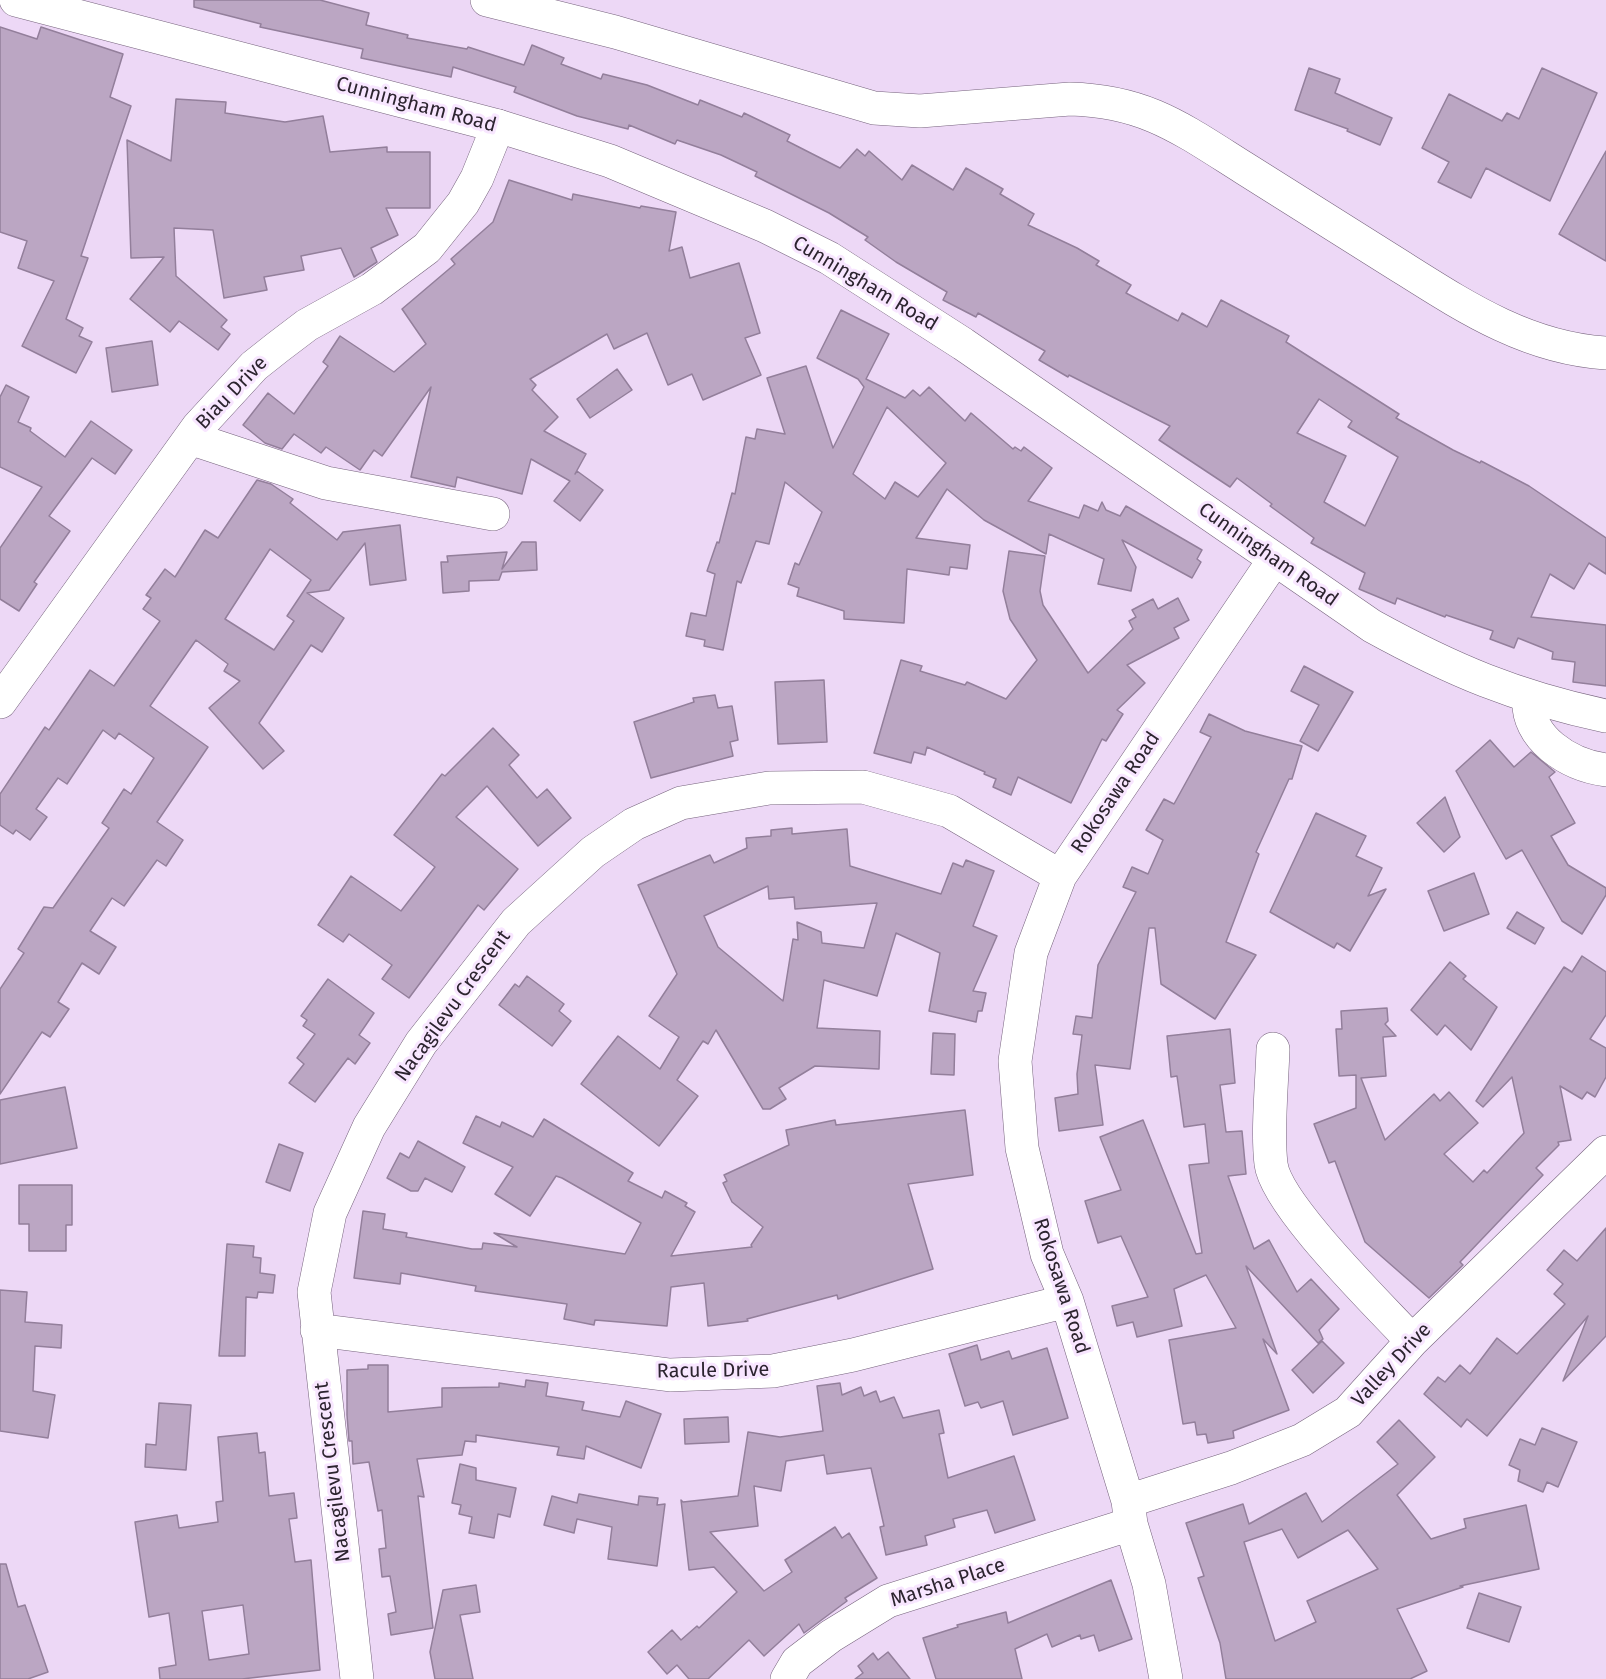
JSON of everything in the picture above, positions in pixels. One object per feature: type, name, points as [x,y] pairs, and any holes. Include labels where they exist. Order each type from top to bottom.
[{"type":"street","name":"Cunningham Road","points":[[16,0],[498,126],[610,161],[765,226],[829,258],[963,344],[1372,626],[1437,662],[1494,686],[1606,716]]},
{"type":"street","points":[[487,0],[615,32],[874,108],[920,111],[1070,99],[1102,101],[1142,110],[1186,130],[1428,283],[1511,331],[1567,348],[1606,353]]},
{"type":"street","name":"Biau Drive","points":[[0,702],[190,438],[234,386],[262,359],[307,325],[372,290],[427,248],[463,203],[498,126]]},
{"type":"street","points":[[190,438],[326,483],[493,514]]},
{"type":"street","name":"Rokosawa Road","points":[[1166,1679],[1149,1584],[1130,1513],[1067,1301],[1047,1254],[1022,1148],[1015,1060],[1031,953],[1060,876],[1274,560]]},
{"type":"street","points":[[1529,697],[1530,717],[1545,742],[1591,768],[1606,770]]},
{"type":"street","name":"Nacagilevu Crescent","points":[[357,1679],[314,1292],[330,1213],[369,1127],[421,1043],[516,922],[593,852],[634,824],[681,803],[769,788],[863,787],[949,811],[1060,876]]},
{"type":"street","points":[[1273,1049],[1271,1164],[1280,1191],[1306,1225],[1412,1341]]},
{"type":"street","name":"Valley Drive","points":[[1130,1513],[1231,1467],[1302,1440],[1348,1412],[1412,1341],[1606,1152]]},
{"type":"street","name":"Racule Drive","points":[[317,1330],[670,1375],[773,1371],[853,1355],[1067,1301]]},
{"type":"street","name":"Marsha Place","points":[[787,1679],[797,1662],[831,1636],[888,1601],[1130,1513]]},
{"type":"building","points":[[194,0],[320,0],[369,13],[366,25],[408,35],[407,38],[467,49],[468,47],[524,65],[532,45],[564,58],[561,64],[601,79],[603,74],[647,85],[698,105],[700,100],[742,117],[744,113],[790,135],[787,141],[840,168],[857,149],[865,156],[869,151],[902,180],[912,165],[953,190],[966,168],[1003,189],[1000,194],[1034,214],[1028,225],[1077,248],[1099,261],[1096,265],[1131,285],[1126,293],[1178,321],[1182,313],[1207,327],[1221,300],[1289,336],[1286,342],[1399,414],[1396,418],[1453,450],[1480,463],[1481,461],[1529,486],[1606,538],[1606,574],[1589,563],[1574,589],[1550,574],[1531,617],[1606,625],[1606,686],[1573,682],[1575,662],[1552,659],[1553,652],[1518,638],[1514,648],[1490,639],[1493,631],[1446,615],[1445,617],[1397,598],[1395,604],[1359,589],[1365,573],[1311,543],[1314,538],[1270,506],[1272,504],[1237,478],[1230,487],[1159,440],[1170,426],[1069,375],[1068,377],[1039,360],[1045,351],[978,313],[976,317],[943,300],[947,292],[896,262],[865,240],[868,237],[829,213],[755,176],[757,172],[721,155],[677,140],[675,144],[629,125],[628,129],[577,116],[514,92],[516,87],[453,67],[451,77],[361,58],[363,49],[260,27],[261,24],[194,7]],"holes":[[[1319,399],[1352,421],[1348,427],[1398,457],[1365,526],[1324,502],[1346,456],[1297,433]]]},
{"type":"building","points":[[0,27],[37,39],[41,27],[123,54],[110,97],[131,106],[81,256],[88,258],[66,319],[83,328],[79,336],[92,342],[76,373],[22,346],[54,281],[18,268],[27,241],[0,232]]},
{"type":"building","points":[[1309,68],[1340,79],[1335,93],[1392,118],[1380,145],[1347,131],[1348,129],[1295,110]]},
{"type":"building","points":[[1542,68],[1597,93],[1550,201],[1486,168],[1471,198],[1438,182],[1449,162],[1422,148],[1449,94],[1502,121],[1507,113],[1519,119]]},
{"type":"building","points":[[176,99],[226,102],[225,113],[285,122],[323,116],[330,152],[387,147],[387,152],[430,152],[430,208],[386,208],[398,235],[371,248],[377,262],[354,277],[341,248],[301,256],[304,270],[264,277],[267,290],[224,298],[213,230],[174,228],[176,276],[227,320],[221,327],[230,334],[218,350],[179,321],[170,332],[130,299],[164,257],[131,258],[127,140],[171,161]]},
{"type":"building","points":[[1606,151],[1606,261],[1559,234]]},
{"type":"building","points":[[509,180],[572,200],[573,194],[640,208],[641,206],[676,212],[669,251],[682,247],[690,278],[739,263],[760,333],[745,338],[761,375],[703,400],[692,374],[668,385],[647,333],[614,349],[607,334],[530,379],[536,385],[532,390],[558,417],[544,431],[586,454],[575,474],[577,471],[603,490],[580,521],[554,501],[570,481],[531,459],[522,494],[457,477],[455,487],[411,477],[431,387],[382,456],[374,450],[360,470],[326,447],[321,453],[294,434],[282,449],[265,443],[243,425],[268,393],[294,414],[328,366],[323,362],[340,336],[394,372],[426,344],[402,309],[455,264],[451,259],[493,222]]},
{"type":"building","points":[[841,310],[889,334],[866,379],[905,398],[913,390],[920,396],[929,387],[965,421],[971,413],[1013,449],[1015,447],[1021,451],[1024,447],[1052,468],[1028,501],[1079,518],[1084,505],[1098,511],[1102,502],[1106,510],[1120,516],[1126,506],[1202,550],[1197,559],[1201,562],[1192,578],[1122,540],[1136,567],[1131,591],[1098,584],[1104,559],[1049,534],[1046,554],[984,520],[947,489],[916,538],[970,545],[967,569],[950,567],[949,575],[907,569],[904,623],[844,619],[844,611],[797,596],[799,588],[788,584],[795,563],[799,565],[822,512],[785,482],[769,544],[756,541],[741,583],[737,581],[723,650],[704,646],[705,640],[686,636],[691,613],[706,616],[715,574],[707,571],[717,542],[719,543],[732,493],[735,494],[746,437],[755,439],[757,429],[785,434],[767,378],[806,366],[833,448],[864,387],[858,379],[817,358]],"holes":[[[887,407],[946,463],[918,497],[895,482],[885,499],[853,474]]]},
{"type":"building","points":[[152,341],[158,385],[112,392],[106,348]]},
{"type":"building","points":[[617,369],[632,390],[590,418],[577,399]]},
{"type":"building","points":[[6,385],[29,397],[18,422],[31,428],[30,431],[65,457],[91,421],[132,450],[115,474],[92,458],[49,516],[70,531],[34,582],[37,584],[19,611],[0,599],[0,548],[42,487],[0,467],[0,397]]},
{"type":"building","points":[[257,480],[271,484],[293,499],[290,503],[337,540],[343,532],[400,525],[406,580],[370,585],[365,543],[329,590],[307,593],[344,618],[322,652],[311,645],[259,723],[284,751],[263,769],[209,708],[240,681],[224,671],[228,664],[196,640],[150,706],[208,747],[157,822],[183,840],[166,866],[157,860],[124,906],[112,898],[90,931],[116,947],[99,974],[82,963],[58,1002],[69,1009],[50,1037],[42,1032],[0,1094],[0,989],[24,953],[18,949],[44,907],[53,908],[109,828],[102,823],[124,789],[131,794],[154,758],[119,733],[115,739],[103,730],[67,784],[58,778],[36,809],[47,817],[30,840],[16,830],[13,834],[0,825],[0,794],[45,727],[49,730],[90,670],[114,686],[160,621],[143,609],[151,598],[146,595],[165,569],[175,577],[205,530],[218,538]],"holes":[[[270,549],[311,580],[287,616],[294,621],[274,650],[225,619]]]},
{"type":"building","points":[[522,542],[536,542],[537,570],[502,572],[499,580],[469,581],[469,591],[443,593],[441,562],[448,562],[447,556],[507,552],[502,569]]},
{"type":"building","points":[[1009,551],[1045,556],[1040,591],[1043,605],[1088,673],[1133,629],[1129,621],[1136,617],[1132,610],[1153,599],[1158,609],[1178,598],[1189,620],[1174,628],[1179,638],[1127,665],[1145,683],[1117,710],[1123,714],[1106,741],[1102,739],[1071,803],[1018,777],[1011,795],[993,787],[996,779],[984,774],[985,772],[927,747],[925,755],[914,752],[911,763],[874,753],[901,660],[922,666],[920,671],[965,685],[967,682],[1006,699],[1037,660],[1010,619],[1003,591]]},
{"type":"building","points":[[1304,666],[1353,692],[1318,751],[1300,741],[1319,705],[1291,691]]},
{"type":"building","points":[[824,680],[827,742],[778,744],[775,682]]},
{"type":"building","points":[[715,695],[718,708],[732,706],[738,740],[730,742],[733,756],[651,778],[634,722],[694,702],[693,698]]},
{"type":"building","points":[[1209,714],[1245,731],[1302,746],[1292,779],[1289,779],[1256,852],[1259,854],[1226,942],[1256,955],[1215,1019],[1161,984],[1155,928],[1149,928],[1130,1069],[1095,1065],[1103,1125],[1059,1131],[1055,1098],[1078,1094],[1077,1074],[1082,1035],[1073,1034],[1076,1016],[1092,1018],[1098,965],[1136,892],[1123,887],[1132,867],[1148,874],[1163,840],[1146,830],[1164,799],[1174,804],[1211,737],[1200,732]]},
{"type":"building","points":[[493,728],[519,755],[509,765],[537,798],[547,789],[571,818],[538,846],[487,786],[456,817],[518,869],[484,910],[478,905],[409,998],[382,979],[392,965],[349,934],[343,942],[318,925],[351,876],[401,911],[435,867],[394,835],[442,774],[445,776]]},
{"type":"building","points":[[1490,740],[1514,767],[1531,752],[1555,772],[1549,777],[1575,823],[1551,836],[1568,865],[1606,888],[1606,895],[1582,934],[1562,921],[1522,850],[1506,859],[1456,771]]},
{"type":"building","points":[[1445,797],[1460,837],[1444,852],[1417,823]]},
{"type":"building","points":[[1316,813],[1366,836],[1356,856],[1382,868],[1368,896],[1386,889],[1350,951],[1337,943],[1334,948],[1270,912]]},
{"type":"building","points":[[792,828],[792,834],[847,829],[850,866],[941,894],[953,863],[963,867],[966,860],[994,871],[973,926],[997,936],[973,991],[986,993],[982,1011],[978,1011],[976,1022],[929,1011],[940,953],[896,933],[877,996],[824,980],[817,1028],[880,1031],[879,1069],[815,1066],[779,1088],[786,1099],[770,1109],[763,1109],[716,1030],[708,1044],[703,1041],[677,1080],[698,1096],[659,1146],[581,1084],[618,1036],[660,1069],[679,1037],[649,1016],[677,974],[638,885],[710,855],[714,863],[747,848],[746,838],[771,836],[771,830]],"holes":[[[768,886],[769,899],[794,897],[795,909],[877,903],[864,948],[822,943],[821,932],[797,922],[798,940],[793,939],[783,1001],[718,947],[704,916]]]},
{"type":"building","points":[[1474,873],[1489,914],[1444,931],[1428,891]]},
{"type":"building","points":[[1517,912],[1544,928],[1535,944],[1507,928]]},
{"type":"building","points":[[1582,956],[1606,972],[1606,1015],[1590,1039],[1606,1048],[1606,1077],[1595,1097],[1587,1092],[1582,1099],[1560,1086],[1571,1140],[1558,1142],[1559,1145],[1536,1168],[1543,1175],[1460,1262],[1463,1265],[1429,1298],[1365,1242],[1335,1161],[1329,1163],[1314,1124],[1356,1108],[1356,1075],[1339,1076],[1336,1029],[1342,1029],[1341,1011],[1387,1008],[1388,1021],[1385,1024],[1396,1036],[1383,1037],[1386,1076],[1361,1078],[1385,1140],[1434,1094],[1440,1101],[1449,1092],[1478,1123],[1444,1154],[1473,1182],[1484,1170],[1487,1173],[1524,1133],[1512,1077],[1483,1107],[1476,1101],[1564,967],[1572,972]]},
{"type":"building","points":[[1450,962],[1466,976],[1463,979],[1497,1007],[1471,1050],[1445,1025],[1437,1035],[1411,1010]]},
{"type":"building","points":[[527,976],[564,1004],[559,1011],[571,1021],[552,1046],[499,1005],[515,984],[519,987]]},
{"type":"building","points":[[328,979],[374,1013],[359,1035],[370,1043],[355,1064],[348,1058],[315,1102],[289,1083],[304,1064],[297,1058],[315,1034],[303,1026],[307,1020],[301,1016]]},
{"type":"building","points":[[1230,1029],[1235,1083],[1220,1085],[1226,1132],[1242,1131],[1246,1174],[1228,1176],[1254,1249],[1269,1240],[1297,1292],[1311,1279],[1339,1309],[1319,1330],[1323,1339],[1318,1343],[1246,1266],[1277,1354],[1263,1339],[1289,1410],[1233,1431],[1234,1438],[1208,1443],[1206,1434],[1197,1435],[1195,1422],[1183,1424],[1169,1340],[1236,1328],[1206,1275],[1174,1289],[1182,1326],[1137,1337],[1133,1322],[1117,1326],[1112,1306],[1148,1297],[1121,1236],[1098,1243],[1085,1201],[1121,1190],[1100,1137],[1143,1120],[1196,1254],[1202,1253],[1189,1165],[1209,1163],[1205,1124],[1184,1127],[1177,1076],[1171,1077],[1167,1036]]},
{"type":"building","points":[[933,1033],[955,1034],[954,1075],[931,1074]]},
{"type":"building","points":[[65,1087],[77,1148],[0,1164],[0,1100]]},
{"type":"building","points":[[965,1110],[973,1175],[908,1184],[933,1269],[838,1299],[837,1295],[747,1319],[748,1321],[708,1326],[704,1283],[671,1287],[667,1326],[595,1320],[594,1325],[564,1319],[567,1304],[475,1291],[476,1286],[401,1273],[400,1284],[354,1278],[363,1211],[385,1214],[383,1229],[407,1233],[406,1237],[472,1249],[482,1249],[483,1243],[517,1247],[494,1233],[625,1254],[641,1223],[562,1178],[556,1176],[530,1216],[495,1194],[513,1167],[463,1143],[476,1116],[500,1127],[502,1122],[533,1137],[544,1119],[633,1173],[628,1181],[662,1198],[665,1191],[687,1203],[685,1206],[695,1212],[671,1256],[752,1247],[751,1245],[763,1227],[732,1202],[723,1183],[727,1181],[724,1175],[789,1145],[786,1130],[835,1120],[836,1125]]},
{"type":"building","points":[[418,1141],[465,1167],[452,1192],[425,1178],[418,1191],[411,1191],[387,1178],[400,1153],[409,1158]]},
{"type":"building","points":[[279,1144],[303,1153],[290,1191],[266,1182]]},
{"type":"building","points":[[19,1185],[72,1185],[72,1225],[66,1225],[66,1251],[29,1251],[29,1224],[19,1224]]},
{"type":"building","points":[[1606,1228],[1606,1336],[1563,1381],[1588,1316],[1487,1436],[1467,1419],[1461,1427],[1424,1394],[1438,1377],[1445,1382],[1460,1365],[1470,1374],[1497,1338],[1517,1354],[1565,1304],[1554,1294],[1563,1284],[1547,1270],[1564,1250],[1577,1261]]},
{"type":"building","points":[[227,1244],[254,1246],[253,1257],[261,1258],[260,1273],[275,1275],[273,1293],[258,1292],[257,1298],[246,1297],[245,1356],[219,1356]]},
{"type":"building","points":[[0,1290],[27,1292],[25,1322],[62,1325],[61,1348],[35,1346],[33,1391],[55,1395],[48,1438],[0,1431]]},
{"type":"building","points":[[1322,1341],[1344,1363],[1313,1393],[1292,1370]]},
{"type":"building","points":[[977,1345],[981,1360],[1009,1351],[1012,1359],[1047,1348],[1068,1418],[1013,1435],[1003,1401],[981,1408],[978,1402],[965,1406],[949,1354]]},
{"type":"building","points":[[368,1365],[388,1365],[388,1412],[442,1407],[442,1388],[499,1387],[499,1383],[525,1387],[526,1380],[548,1383],[546,1396],[584,1402],[582,1410],[620,1417],[626,1401],[661,1414],[641,1468],[586,1446],[584,1459],[557,1455],[559,1447],[476,1435],[476,1442],[465,1441],[462,1455],[417,1459],[424,1497],[418,1496],[433,1628],[391,1635],[388,1614],[396,1612],[390,1576],[382,1577],[379,1549],[386,1548],[382,1510],[378,1511],[369,1462],[353,1464],[352,1441],[349,1441],[347,1370],[368,1369]]},
{"type":"building","points":[[840,1383],[842,1395],[861,1387],[864,1396],[876,1391],[880,1402],[894,1397],[903,1418],[939,1410],[944,1433],[939,1434],[948,1478],[1014,1456],[1035,1520],[995,1533],[987,1510],[953,1519],[955,1527],[925,1536],[927,1545],[886,1555],[880,1527],[884,1526],[871,1468],[827,1474],[824,1455],[786,1461],[781,1491],[754,1486],[758,1526],[710,1532],[764,1591],[792,1572],[785,1560],[835,1527],[842,1538],[849,1533],[877,1578],[845,1598],[847,1601],[804,1633],[799,1624],[764,1656],[749,1640],[708,1679],[689,1679],[677,1665],[667,1674],[648,1652],[672,1630],[681,1640],[697,1626],[699,1628],[737,1592],[714,1567],[689,1570],[681,1500],[683,1502],[738,1496],[748,1432],[780,1437],[823,1431],[817,1386]]},
{"type":"building","points":[[159,1403],[191,1405],[186,1470],[145,1467],[146,1444],[156,1445]]},
{"type":"building","points":[[728,1417],[729,1442],[685,1444],[684,1419]]},
{"type":"building","points":[[1399,1420],[1435,1457],[1397,1495],[1431,1539],[1466,1528],[1464,1519],[1526,1505],[1539,1569],[1460,1586],[1463,1587],[1397,1609],[1427,1671],[1410,1679],[1226,1679],[1220,1643],[1198,1578],[1204,1576],[1186,1523],[1243,1504],[1249,1524],[1306,1493],[1322,1522],[1398,1464],[1377,1442]],"holes":[[[1282,1529],[1298,1558],[1348,1530],[1378,1569],[1307,1601],[1316,1622],[1275,1641],[1244,1542]]]},
{"type":"building","points":[[1542,1428],[1577,1442],[1558,1487],[1547,1482],[1543,1492],[1518,1481],[1520,1470],[1509,1465],[1520,1439],[1535,1445]]},
{"type":"building","points":[[257,1433],[259,1453],[265,1452],[269,1496],[294,1493],[297,1518],[289,1519],[295,1562],[311,1560],[320,1670],[242,1679],[160,1679],[159,1668],[176,1665],[169,1613],[149,1617],[135,1522],[177,1515],[179,1528],[218,1522],[216,1502],[223,1501],[218,1437]],"holes":[[[243,1605],[249,1654],[209,1660],[202,1611]]]},
{"type":"building","points":[[460,1464],[476,1468],[476,1480],[516,1488],[510,1517],[498,1514],[494,1538],[469,1533],[472,1517],[459,1514],[461,1505],[452,1503]]},
{"type":"building","points":[[579,1494],[638,1505],[639,1496],[658,1498],[657,1505],[665,1504],[657,1566],[608,1559],[612,1527],[577,1519],[574,1533],[544,1525],[552,1496],[577,1503]]},
{"type":"building","points":[[0,1564],[6,1564],[18,1607],[25,1605],[48,1672],[28,1679],[0,1679]]},
{"type":"building","points":[[1111,1580],[1132,1639],[1099,1651],[1094,1635],[1081,1639],[1080,1635],[1052,1647],[1047,1634],[1015,1649],[1022,1679],[936,1679],[923,1638],[958,1627],[957,1625],[1006,1612],[1008,1623]]},
{"type":"building","points":[[476,1585],[480,1612],[460,1615],[473,1679],[435,1679],[430,1652],[443,1590]]},
{"type":"building","points":[[1479,1593],[1521,1607],[1509,1642],[1467,1628]]},
{"type":"building","points":[[888,1652],[910,1679],[855,1679],[863,1673],[858,1666],[873,1653],[878,1660]]}]
